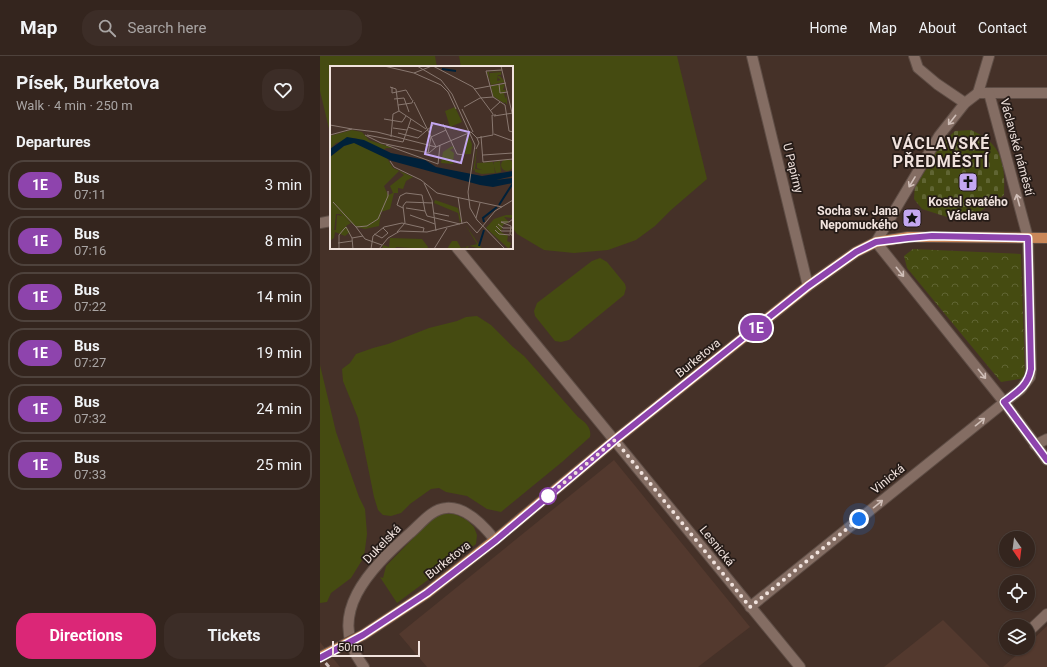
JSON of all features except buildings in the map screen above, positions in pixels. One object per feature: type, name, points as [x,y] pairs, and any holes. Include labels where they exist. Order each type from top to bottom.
[{"type":"main road","name":"Burketova","points":[[320,658],[363,635],[427,593],[496,540],[615,440],[808,286],[856,252],[876,242],[932,236],[1047,238]]},
{"type":"street","name":"U Papírny","points":[[752,56],[808,286]]},
{"type":"street","points":[[914,56],[918,68],[936,84],[965,103]]},
{"type":"street","points":[[989,56],[978,93],[965,103],[939,136],[876,242],[1004,402],[1047,460]]},
{"type":"street","points":[[989,92],[1047,93]]},
{"type":"street","name":"Václavské náměstí","points":[[978,93],[989,92],[1028,238],[1030,377],[1026,383],[1004,402]]},
{"type":"street","points":[[320,223],[330,221]]},
{"type":"street","points":[[458,249],[615,440]]},
{"type":"street","name":"Vinická","points":[[750,607],[1004,402]]},
{"type":"street","points":[[1035,445],[1047,439]]},
{"type":"street","name":"Lesnická","points":[[615,440],[800,667]]},
{"type":"street","name":"Dukelská","points":[[364,667],[352,648],[348,624],[349,615],[357,595],[384,557],[434,512],[446,508],[459,510],[472,516],[488,530],[496,540]]},
{"type":"street","points":[[1035,625],[1047,614]]},
{"type":"shaded area","points":[[614,460],[750,627],[698,667],[427,667],[399,634]]},
{"type":"shaded area","points":[[943,620],[990,667],[884,667]]},
{"type":"shaded area","points":[[1047,626],[1047,667],[1003,667],[1016,655],[1035,655],[1035,637]]},
{"type":"shaded area","points":[[320,642],[340,667],[320,667]]},
{"type":"green space","points":[[320,56],[435,56],[437,66],[330,66],[330,133],[320,91]]},
{"type":"green space","points":[[459,56],[677,56],[707,179],[655,226],[636,240],[608,250],[574,253],[544,250],[517,234],[513,228],[513,66],[461,66]]},
{"type":"green space","points":[[971,130],[990,142],[1000,156],[1004,174],[1004,195],[972,217],[947,217],[922,209],[914,199],[915,184],[931,153],[955,131]]},
{"type":"green space","points":[[913,249],[1021,254],[1025,378],[1001,382],[907,268],[904,256]]},
{"type":"green space","points":[[600,258],[607,262],[625,284],[626,288],[624,295],[569,340],[561,342],[555,341],[535,316],[534,311],[537,303],[592,261]]},
{"type":"green space","points":[[477,316],[491,325],[524,356],[583,421],[590,431],[590,437],[501,512],[487,509],[467,496],[446,492],[439,488],[431,489],[410,504],[401,513],[391,516],[383,515],[378,510],[374,497],[358,418],[343,381],[342,369],[350,363],[356,354],[388,344],[429,328],[457,321],[466,317]]},
{"type":"green space","points":[[320,365],[336,432],[359,497],[365,509],[367,534],[364,557],[351,578],[331,593],[327,602],[320,603]]},
{"type":"green space","points":[[441,514],[455,514],[467,520],[474,527],[477,535],[476,544],[397,603],[380,577],[383,578],[386,566],[430,521]]},
{"type":"railway","points":[[320,656],[329,667]]},
{"type":"bus line","name":"1E","points":[[320,658],[363,635],[427,593],[496,540],[615,440],[808,286],[856,252],[876,242],[932,236],[1028,238],[1030,377],[1022,389],[1004,402],[1047,460]]},
{"type":"place","name":"Kostel svatého Václava","points":[[968,182]]},
{"type":"place","name":"Socha sv. Jana Nepomuckého","points":[[912,218]]},
{"type":"district","name":"VÁCLAVSKÉ PŘEDMĚSTÍ","points":[[941,152]]},
{"type":"route","points":[[548,496],[615,440],[750,607],[859,519]]}]
